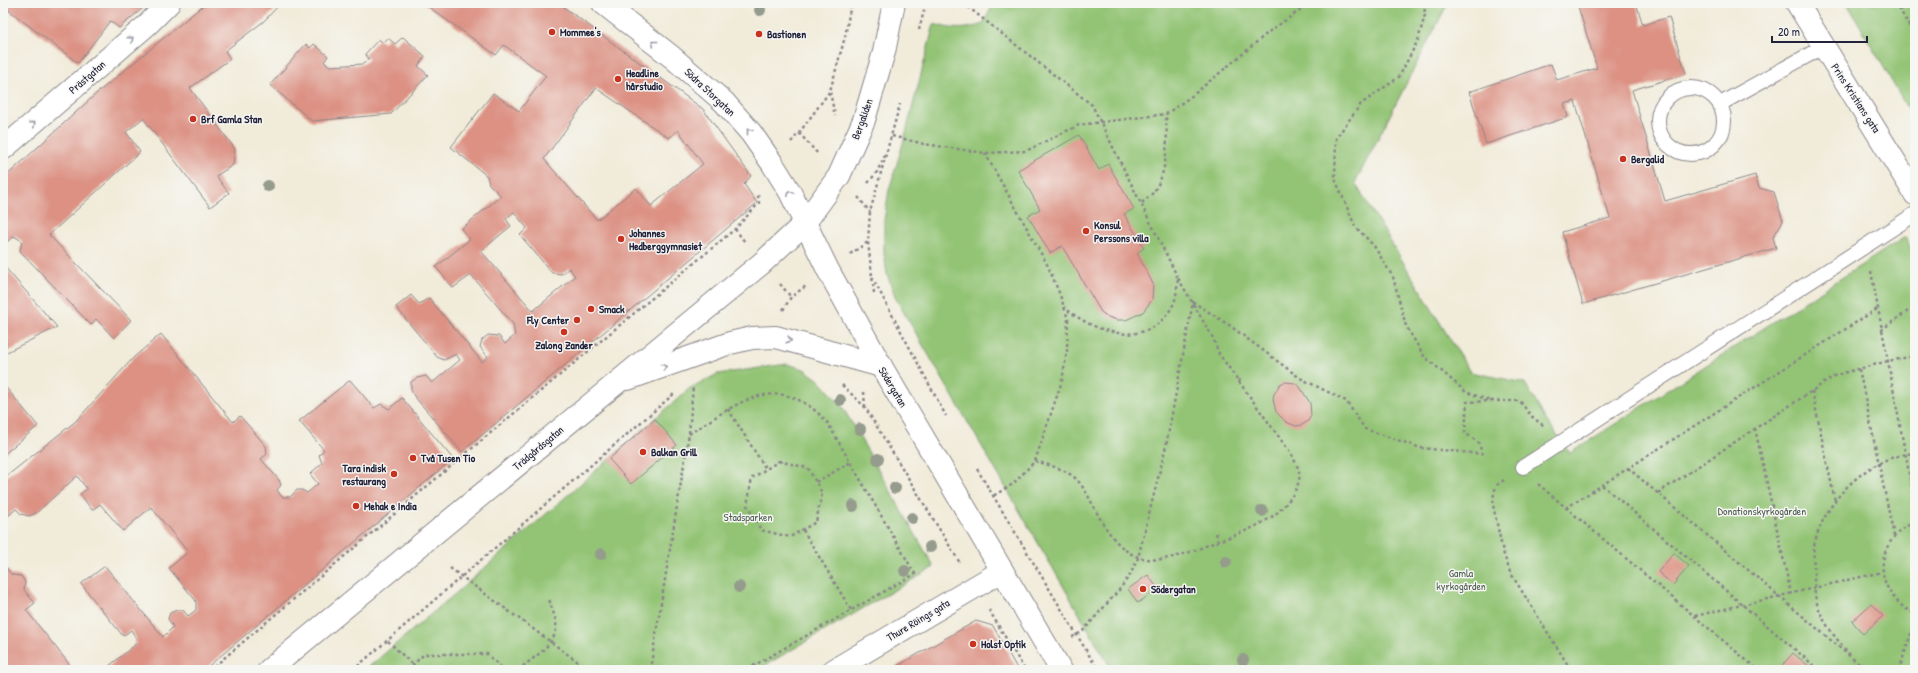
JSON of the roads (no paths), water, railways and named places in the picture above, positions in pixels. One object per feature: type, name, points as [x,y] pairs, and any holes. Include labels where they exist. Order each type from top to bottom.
[{"type":"street","name":"Prästgatan","points":[[3,149],[147,25],[169,3]]},
{"type":"street","name":"Södra Storgatan","points":[[603,3],[672,57],[724,102],[751,133],[772,163],[790,192],[804,224]]},
{"type":"street","name":"Bergaliden","points":[[804,224],[839,176],[864,120],[884,52],[894,3]]},
{"type":"street","name":"Prins Kristians gata","points":[[1797,3],[1915,194]]},
{"type":"street","name":"Södergatan","points":[[804,224],[881,366],[1061,670]]},
{"type":"street","name":"Trädgårdsgatan","points":[[269,670],[762,263],[804,224]]},
{"type":"street","points":[[614,384],[730,343],[752,338],[776,337],[881,366]]},
{"type":"street","name":"Thure Röings gata","points":[[834,670],[1002,571]]},
{"type":"lane","points":[[1720,104],[1823,47]]},
{"type":"lane","points":[[1689,88],[1698,88],[1714,97],[1720,104],[1724,122],[1723,130],[1713,146],[1706,150],[1697,153],[1679,152],[1672,148],[1660,133],[1658,116],[1661,107],[1666,100],[1676,92],[1689,88]]},
{"type":"lane","points":[[1523,467],[1915,214]]},
{"type":"place","name":"Mommee's","points":[[552,32]]},
{"type":"place","name":"Bastionen","points":[[759,34]]},
{"type":"place","name":"Headline hårstudio","points":[[618,79]]},
{"type":"place","name":"Brf Gamla Stan","points":[[193,119]]},
{"type":"place","name":"Bergalid","points":[[1623,159]]},
{"type":"place","name":"Konsul Perssons villa","points":[[1086,231]]},
{"type":"place","name":"Johannes Hedberggymnasiet","points":[[621,239]]},
{"type":"place","name":"Smack","points":[[591,309]]},
{"type":"place","name":"Fly Center","points":[[577,320]]},
{"type":"place","name":"Zalong Zander","points":[[564,332]]},
{"type":"place","name":"Balkan Grill","points":[[643,452]]},
{"type":"place","name":"Två Tusen Tio","points":[[413,458]]},
{"type":"place","name":"Tara indisk restaurang","points":[[394,474]]},
{"type":"place","name":"Mehak e India","points":[[356,506]]},
{"type":"place","name":"Södergatan","points":[[1143,589]]},
{"type":"place","name":"Holst Optik","points":[[973,644]]},
{"type":"park label","name":"Donationskyrkogården","points":[[1762,511]]},
{"type":"park label","name":"Stadsparken","points":[[748,517]]},
{"type":"park label","name":"Gamla kyrkogården","points":[[1461,579]]}]
